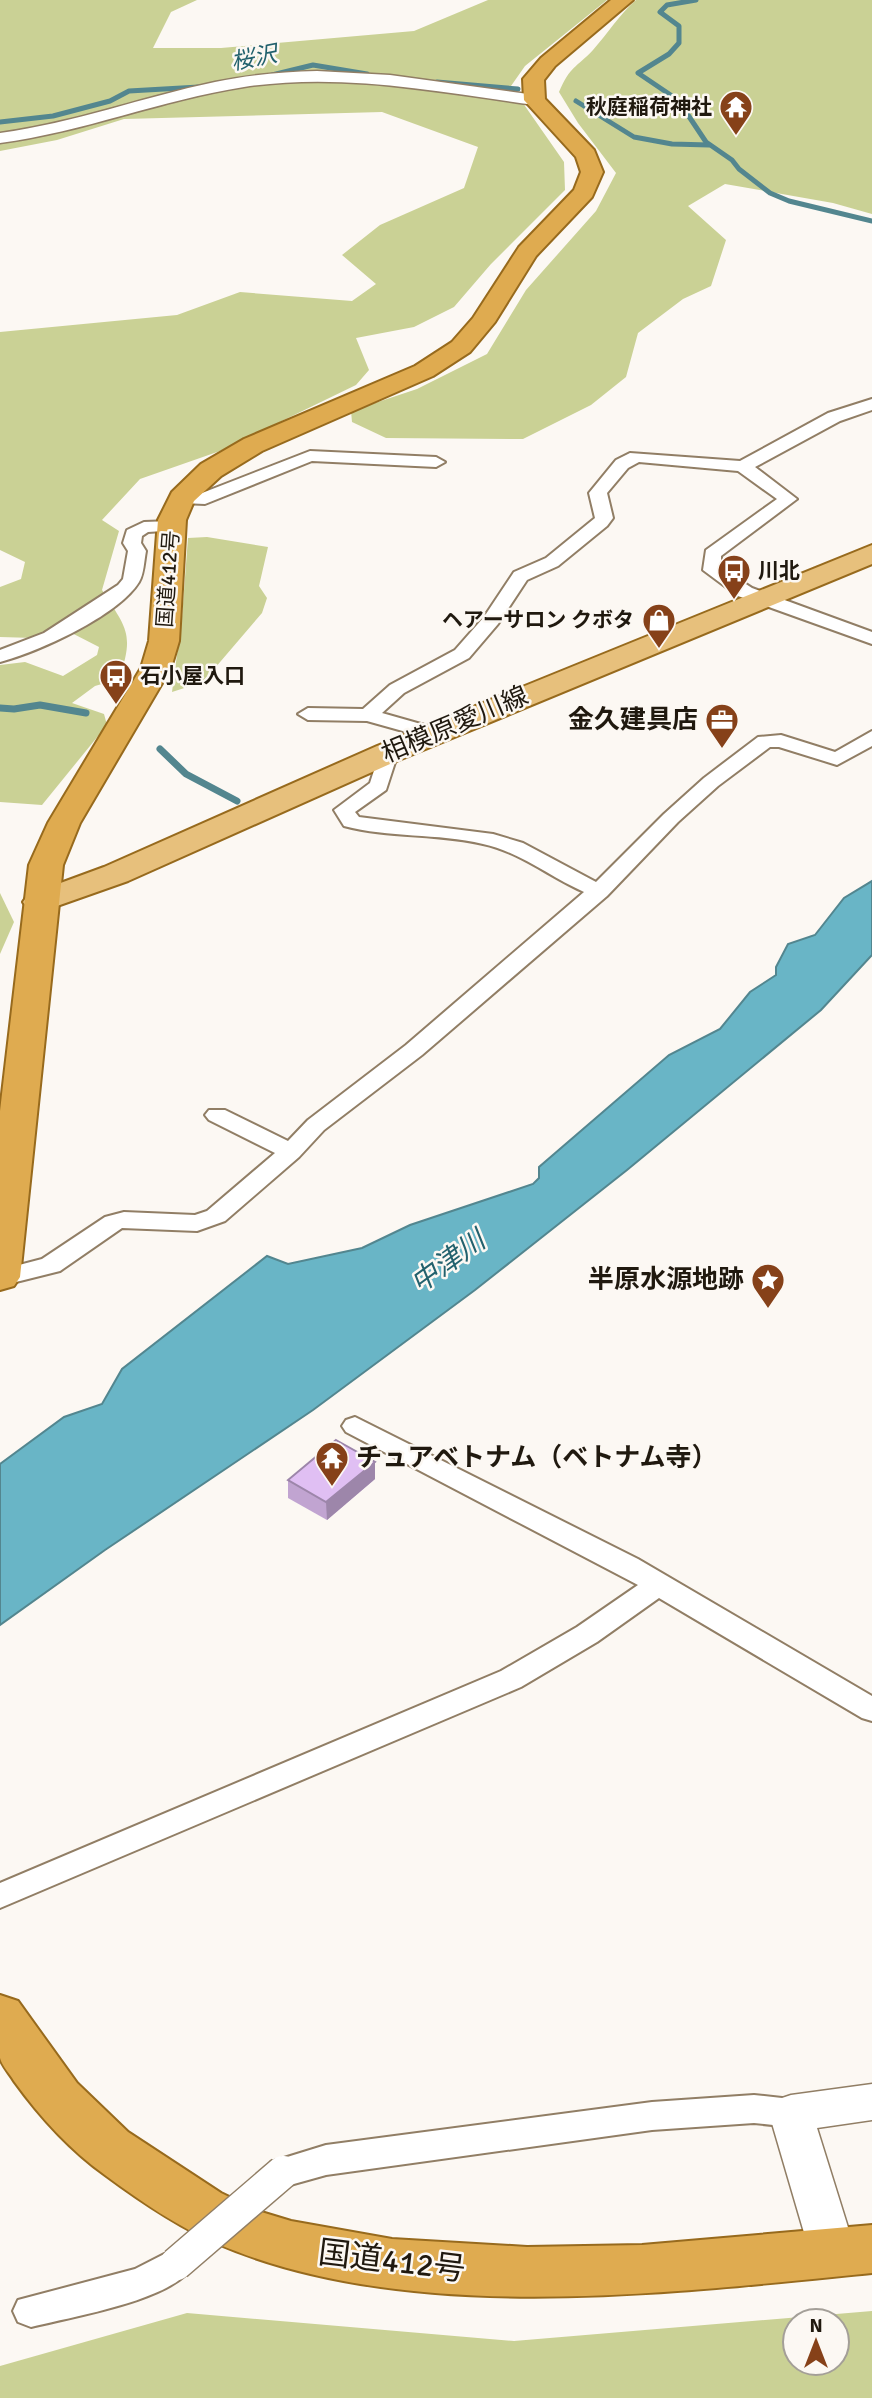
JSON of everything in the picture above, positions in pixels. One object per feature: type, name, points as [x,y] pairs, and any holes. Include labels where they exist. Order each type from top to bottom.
[{"type":"highway","points":[[535,100],[533,79],[548,62],[623,0]]},
{"type":"highway","name":"国道412号","points":[[0,1273],[7,1147],[46,865],[64,823],[156,668],[164,641],[172,526],[182,498],[211,470],[253,445],[424,371],[469,339],[483,322],[527,251],[584,192],[592,172],[586,155],[535,100]]},
{"type":"highway","name":"国道412号","points":[[0,2016],[33,2067],[69,2112],[125,2161],[183,2199],[249,2232],[304,2249],[368,2261],[475,2272],[580,2273],[853,2251]]},
{"type":"main road","name":"相模原愛川線","points":[[40,902],[116,874],[388,753],[872,554]]},
{"type":"street","points":[[0,138],[60,128],[240,83],[294,76],[358,77],[535,100]]},
{"type":"street","points":[[743,466],[834,417],[871,405]]},
{"type":"street","points":[[182,498],[199,500],[310,456],[436,462]]},
{"type":"street","points":[[368,715],[397,689],[461,654],[491,620],[520,576],[552,562],[601,522],[604,518],[598,493],[622,464],[636,457],[743,466],[788,499],[722,544],[712,554],[712,570],[745,592],[872,638]]},
{"type":"street","points":[[0,656],[28,649],[58,635],[125,589],[132,579],[137,551],[132,543],[133,534],[144,527],[172,526]]},
{"type":"street","points":[[308,714],[368,715],[435,734]]},
{"type":"street","points":[[0,1273],[51,1265],[114,1222],[206,1221],[216,1216],[291,1152],[316,1125],[414,1049],[599,891],[681,809],[711,782],[765,741],[781,741],[837,759],[872,737]]},
{"type":"street","points":[[388,753],[379,786],[344,810],[351,822],[366,826],[430,829],[488,838],[549,862],[599,891]]},
{"type":"street","points":[[217,1115],[291,1152]]},
{"type":"street","points":[[355,1426],[442,1468],[659,1583],[872,1710]]},
{"type":"street","points":[[0,1896],[511,1679],[588,1636],[659,1583]]},
{"type":"street","points":[[31,2311],[143,2283],[176,2264],[283,2172],[326,2160],[652,2116],[754,2109],[791,2113],[872,2102]]},
{"type":"street","points":[[791,2113],[853,2251]]},
{"type":"green space","points":[[0,0],[197,0],[171,12],[153,48],[221,48],[414,31],[488,0],[607,0],[525,66],[511,86],[564,162],[565,190],[491,264],[454,307],[414,327],[356,338],[369,370],[356,385],[220,451],[140,479],[102,520],[119,531],[102,590],[117,613],[125,632],[127,641],[124,664],[119,679],[95,686],[72,703],[104,714],[107,725],[42,805],[0,802],[0,665],[25,662],[63,676],[97,655],[99,647],[60,627],[34,638],[0,637],[0,587],[21,579],[25,562],[0,550],[0,332],[177,315],[240,292],[352,301],[376,284],[342,255],[380,225],[464,188],[478,147],[382,112],[124,119],[57,140],[0,151]]},
{"type":"green space","points":[[636,0],[872,0],[872,214],[833,203],[725,184],[688,206],[726,240],[711,286],[683,299],[638,333],[626,377],[591,405],[523,439],[386,438],[352,422],[351,411],[417,389],[487,354],[526,290],[596,211],[616,173],[578,123],[559,92],[570,72]]},
{"type":"green space","points":[[207,537],[268,547],[259,586],[267,598],[262,613],[203,682],[172,692],[182,617],[188,538]]},
{"type":"green space","points":[[0,893],[14,922],[0,954]]},
{"type":"green space","points":[[872,2311],[872,2398],[0,2398],[0,2366],[187,2313],[514,2341],[781,2319],[781,2377],[851,2377],[851,2313]]},
{"type":"water","name":"中津川","points":[[872,881],[872,955],[821,1010],[627,1170],[475,1290],[313,1410],[105,1550],[0,1625],[0,1464],[64,1417],[102,1404],[122,1369],[267,1256],[288,1264],[362,1248],[410,1225],[533,1184],[539,1178],[539,1167],[669,1055],[720,1029],[750,992],[776,975],[776,967],[788,944],[815,935],[844,898]]},
{"type":"building","points":[[336,1440],[375,1462],[326,1502],[288,1480]]},
{"type":"waterway","points":[[696,0],[667,5],[660,12],[679,26],[679,43],[669,54],[638,73],[678,100],[706,142],[732,160],[739,169],[770,193],[789,201],[872,221]]},
{"type":"waterway","name":"桜沢","points":[[272,75],[313,65],[367,74]]},
{"type":"waterway","name":"桜沢","points":[[437,82],[518,89]]},
{"type":"waterway","name":"桜沢","points":[[0,122],[53,116],[110,101],[129,91],[199,87]]},
{"type":"waterway","name":"桜沢","points":[[576,101],[634,137],[672,144],[709,145]]},
{"type":"waterway","points":[[0,708],[40,705],[86,713]]},
{"type":"waterway","points":[[160,749],[186,774],[237,801]]},
{"type":"place","name":"秋庭稲荷神社","points":[[736,137]]},
{"type":"place","name":"川北","points":[[734,601]]},
{"type":"place","name":"ヘアーサロン クボタ","points":[[659,650]]},
{"type":"place","name":"石小屋入口","points":[[116,706]]},
{"type":"place","name":"金久建具店","points":[[722,750]]},
{"type":"place","name":"半原水源地跡","points":[[768,1310]]},
{"type":"place","name":"チュアベトナム（ベトナム寺）","points":[[332,1488]]}]
